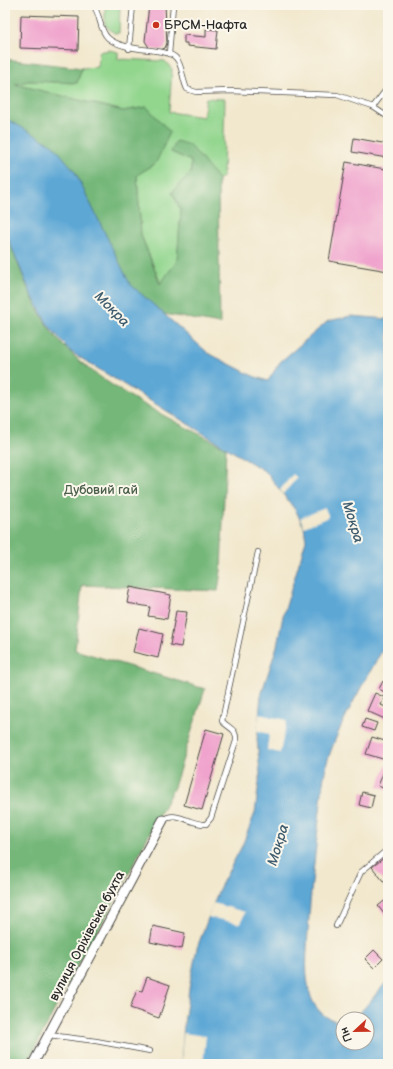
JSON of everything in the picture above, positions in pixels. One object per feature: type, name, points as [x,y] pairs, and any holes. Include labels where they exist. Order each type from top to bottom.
[{"type":"street","name":"вулиця Оріхівська бухта","points":[[33,1064],[163,820]]},
{"type":"lane","points":[[92,5],[99,14],[103,33],[108,39],[129,48],[169,54],[175,57],[182,70],[182,80],[187,89],[196,92],[230,91],[337,95],[373,107],[388,117]]},
{"type":"lane","points":[[129,48],[132,5]]},
{"type":"lane","points":[[169,54],[173,5]]},
{"type":"lane","points":[[373,107],[388,87]]},
{"type":"lane","points":[[163,820],[167,817],[175,816],[200,825],[206,824],[211,818],[236,741],[236,734],[233,728],[222,721],[258,552]]},
{"type":"lane","points":[[336,926],[361,872],[388,849]]},
{"type":"lane","points":[[49,1035],[96,1041],[150,1051]]},
{"type":"green space","points":[[105,5],[120,5],[119,33],[114,33],[105,25]]},
{"type":"green space","points":[[109,50],[118,52],[118,59],[165,61],[172,69],[169,112],[203,117],[206,98],[225,99],[223,177],[218,179],[207,171],[190,145],[171,152],[191,161],[191,172],[172,192],[181,211],[177,261],[161,284],[141,235],[137,175],[156,163],[147,107],[123,111],[14,84],[29,81],[77,83],[82,68],[98,67],[99,52]]},
{"type":"green space","points":[[5,59],[82,68],[77,83],[29,81],[15,84],[123,111],[147,107],[170,132],[156,163],[137,175],[141,235],[160,284],[177,261],[181,211],[172,192],[191,172],[191,161],[171,152],[176,141],[190,145],[218,179],[220,324],[164,314],[129,284],[74,170],[5,118]]},
{"type":"green space","name":"Дубовий гай","points":[[5,231],[35,303],[47,325],[62,345],[104,380],[129,396],[226,448],[221,571],[218,591],[82,585],[75,650],[205,689],[174,787],[110,909],[67,985],[27,1064],[5,1064]]},
{"type":"water","name":"Мокра","points":[[5,118],[53,145],[74,170],[130,284],[208,353],[253,376],[268,381],[280,362],[328,321],[351,316],[388,319],[388,640],[348,711],[329,756],[322,788],[311,889],[306,964],[307,981],[313,1002],[323,1015],[335,1020],[335,1051],[375,1051],[375,1011],[362,1011],[388,980],[388,1064],[181,1064],[184,1023],[197,948],[219,889],[242,846],[255,813],[260,774],[257,739],[261,695],[277,646],[283,616],[306,540],[304,527],[296,511],[266,472],[71,352],[48,325],[30,292],[5,231]]},
{"type":"pier","points":[[293,474],[297,478],[283,494],[280,490]]},
{"type":"pier","points":[[325,508],[329,517],[304,527],[300,518]]},
{"type":"pier","points":[[259,714],[287,720],[280,753],[267,750],[269,734],[257,731]]},
{"type":"pier","points":[[213,903],[245,912],[241,924],[208,917]]},
{"type":"pier","points":[[183,1033],[206,1036],[203,1064],[181,1064]]},
{"type":"building","points":[[149,5],[165,5],[167,43],[165,48],[160,50],[150,49],[145,41]]},
{"type":"building","points":[[21,15],[79,17],[78,50],[20,48]]},
{"type":"building","points":[[206,29],[218,30],[216,49],[187,46],[187,43],[184,43],[184,35],[206,37]]},
{"type":"building","points":[[354,138],[388,144],[388,271],[329,261],[346,162],[385,169],[387,158],[352,152]]},
{"type":"building","points":[[130,587],[171,595],[167,619],[148,616],[150,607],[127,603]]},
{"type":"building","points":[[176,611],[187,612],[181,647],[170,645]]},
{"type":"building","points":[[139,628],[163,634],[158,658],[133,652]]},
{"type":"building","points":[[383,681],[388,684],[388,694],[379,689]]},
{"type":"building","points":[[375,693],[384,697],[381,705],[388,708],[387,720],[367,711]]},
{"type":"building","points":[[365,719],[377,723],[374,731],[362,727]]},
{"type":"building","points":[[206,729],[224,734],[202,810],[184,805]]},
{"type":"building","points":[[372,737],[388,742],[386,760],[366,754]]},
{"type":"building","points":[[386,766],[388,767],[388,790],[378,786]]},
{"type":"building","points":[[362,792],[374,795],[371,808],[359,805]]},
{"type":"building","points":[[388,855],[388,887],[372,867]]},
{"type":"building","points":[[388,898],[388,919],[378,906]]},
{"type":"building","points":[[153,926],[185,933],[182,949],[150,942]]},
{"type":"building","points":[[374,950],[383,959],[374,968],[365,959]]},
{"type":"building","points":[[147,977],[170,985],[159,1018],[130,1008],[137,990],[142,991]]},
{"type":"place","name":"БРСМ-Нафта","points":[[156,25]]}]
